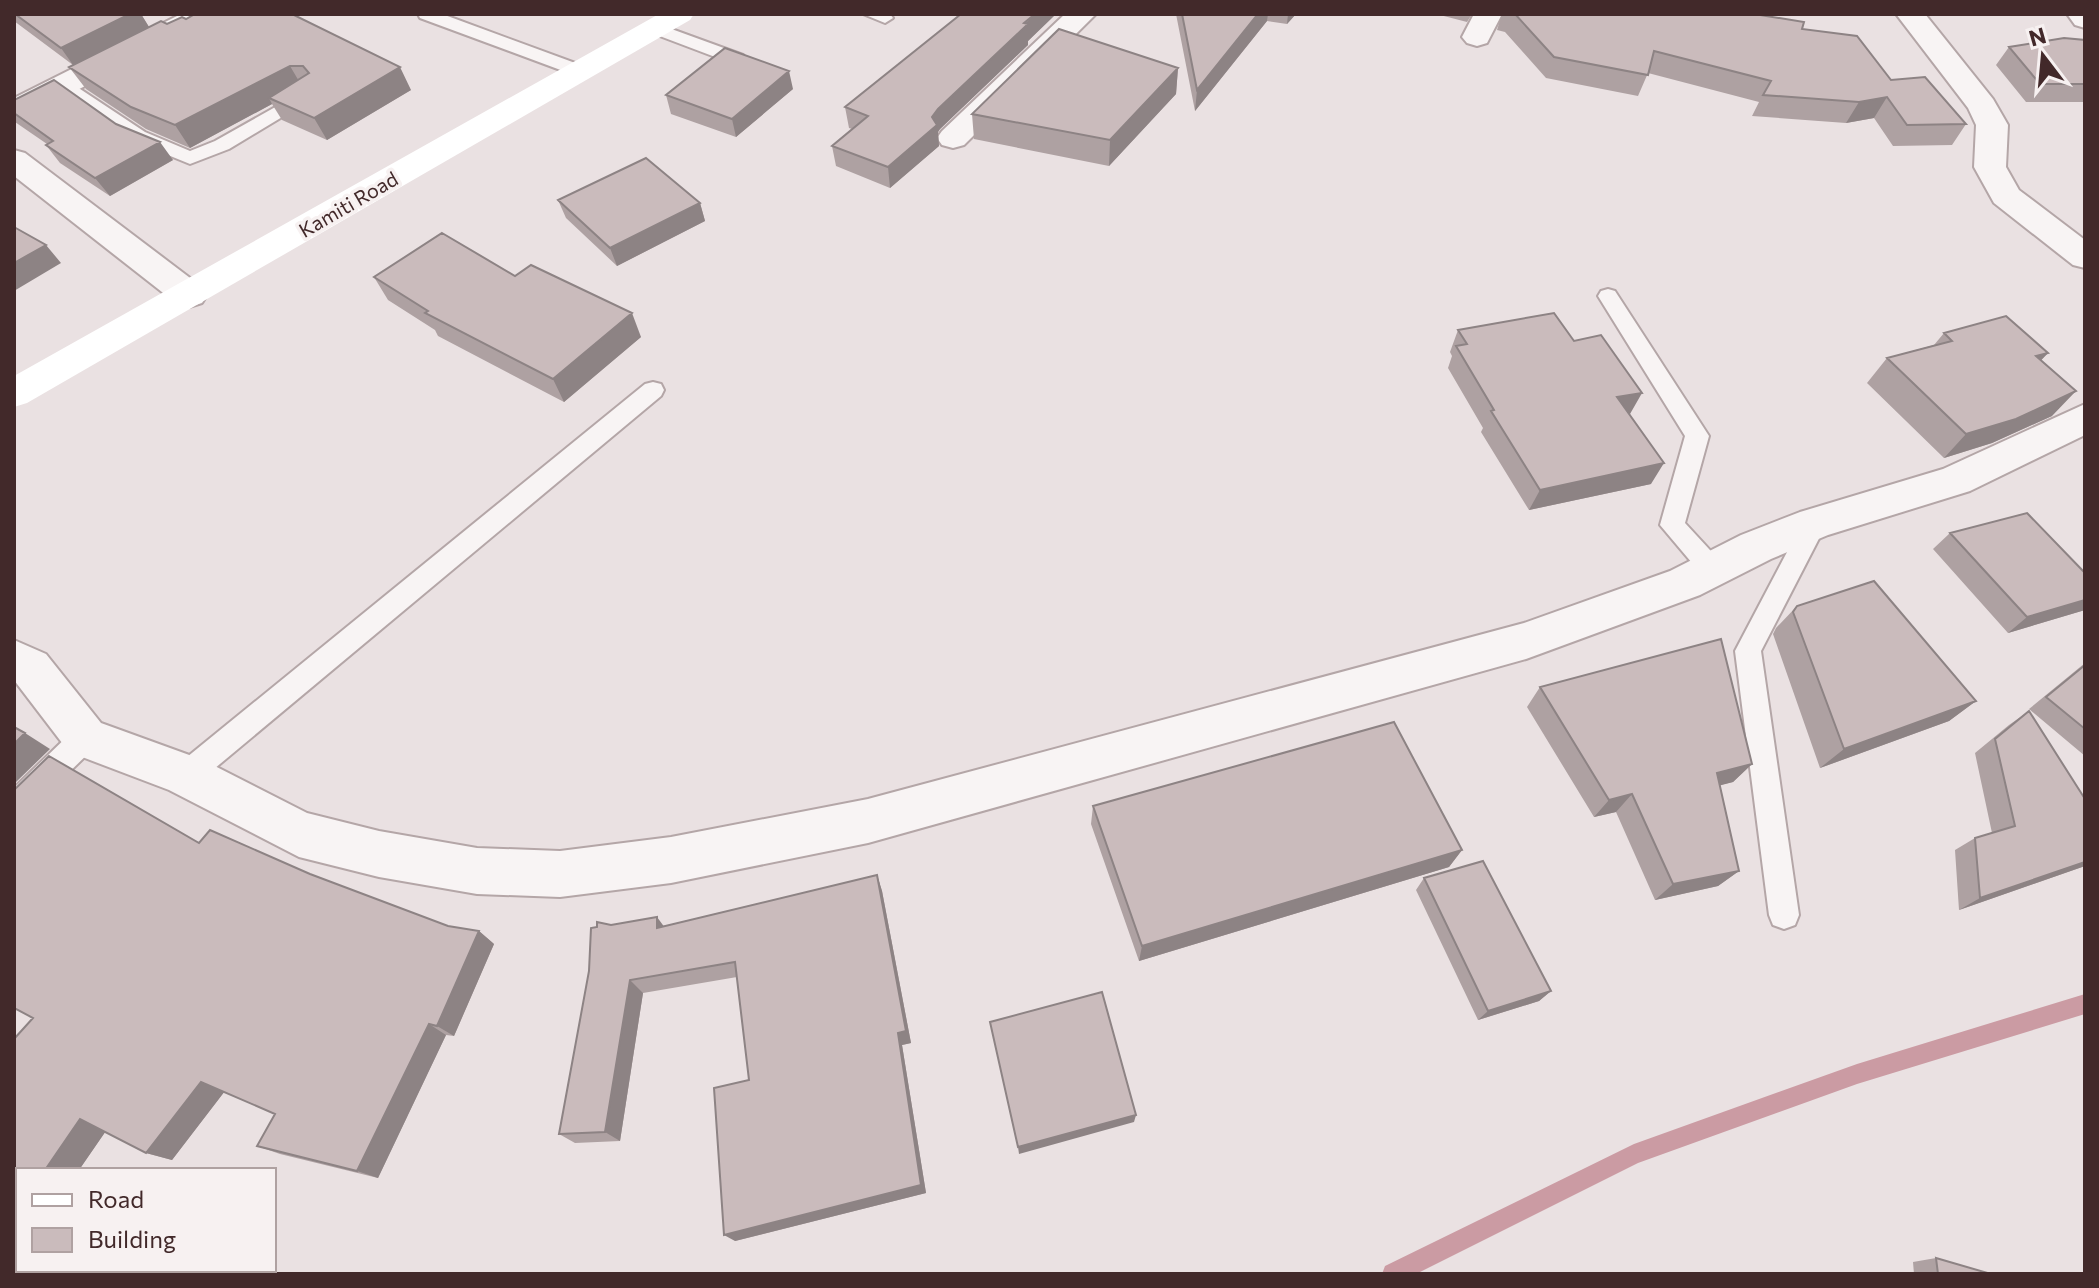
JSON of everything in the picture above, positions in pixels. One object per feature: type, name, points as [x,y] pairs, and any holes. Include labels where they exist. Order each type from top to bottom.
[{"type":"main road","name":"Kamiti Road","points":[[14,393],[667,21]]},
{"type":"street","points":[[14,110],[203,14]]},
{"type":"street","points":[[953,138],[1082,14]]},
{"type":"street","points":[[1910,14],[1982,106],[1992,125],[1990,167],[2006,196],[2085,257]]},
{"type":"street","points":[[2081,14],[2085,19]]},
{"type":"street","points":[[14,160],[189,295]]},
{"type":"street","points":[[14,659],[30,667],[85,738],[186,775],[299,834],[379,854],[477,871],[560,874],[671,860],[868,821],[1511,645],[1685,583],[1815,523],[1956,480],[2085,418]]},
{"type":"lane","points":[[426,14],[580,71]]},
{"type":"lane","points":[[667,21],[737,59]]},
{"type":"lane","points":[[65,84],[138,136],[190,158],[222,145],[309,95]]},
{"type":"lane","points":[[1608,296],[1697,436],[1672,525],[1712,569]]},
{"type":"lane","points":[[186,775],[653,390]]},
{"type":"lane","points":[[1784,915],[1748,651],[1815,523]]},
{"type":"lane","points":[[14,807],[85,738]]},
{"type":"building","points":[[15,14],[130,14],[61,48]]},
{"type":"building","points":[[195,14],[292,14],[400,67],[314,118],[269,98],[309,73],[303,66],[290,66],[175,125],[131,107],[69,67],[161,21],[167,24]]},
{"type":"building","points":[[961,14],[1035,14],[938,109],[932,117],[937,125],[888,167],[832,146],[868,116],[845,107]]},
{"type":"building","points":[[1182,14],[1258,14],[1197,90]]},
{"type":"building","points":[[1515,14],[1754,14],[1804,22],[1802,29],[1857,36],[1891,80],[1925,77],[1966,124],[1907,125],[1887,97],[1859,102],[1763,95],[1771,81],[1654,51],[1648,75],[1554,57]]},
{"type":"building","points":[[1059,29],[1178,68],[1110,140],[972,114]]},
{"type":"building","points":[[2064,38],[2085,40],[2085,84],[2040,84],[2009,47]]},
{"type":"building","points":[[725,48],[789,71],[732,119],[666,95]]},
{"type":"building","points":[[54,80],[116,124],[160,142],[95,178],[46,145],[53,141],[14,113],[14,100]]},
{"type":"building","points":[[646,158],[700,203],[610,248],[558,200]]},
{"type":"building","points":[[14,227],[46,245],[14,263]]},
{"type":"building","points":[[442,233],[515,276],[531,265],[632,313],[553,379],[425,313],[428,311],[374,277]]},
{"type":"building","points":[[1554,313],[1574,341],[1601,335],[1642,393],[1617,397],[1664,463],[1540,490],[1491,411],[1494,410],[1456,346],[1467,344],[1458,330]]},
{"type":"building","points":[[2006,316],[2048,353],[2036,356],[2076,391],[2016,419],[1966,434],[1887,358],[1952,341],[1944,333]]},
{"type":"building","points":[[2027,513],[2085,573],[2085,600],[2027,617],[1950,533]]},
{"type":"building","points":[[1874,581],[1976,701],[1844,749],[1793,612],[1797,606]]},
{"type":"building","points":[[1721,639],[1752,764],[1717,773],[1739,871],[1673,884],[1632,794],[1609,800],[1540,687]]},
{"type":"building","points":[[2085,665],[2085,729],[2046,697]]},
{"type":"building","points":[[2029,711],[2085,799],[2085,862],[1980,898],[1975,838],[2015,826],[1995,739]]},
{"type":"building","points":[[1394,722],[1462,850],[1142,946],[1093,806]]},
{"type":"building","points":[[14,727],[25,733],[14,744]]},
{"type":"building","points":[[49,756],[199,843],[210,830],[310,874],[448,926],[479,931],[437,1026],[429,1024],[357,1171],[257,1146],[275,1114],[201,1082],[146,1153],[80,1119],[46,1168],[16,1168],[14,1214],[14,1039],[33,1018],[14,1008],[14,790]]},
{"type":"building","points":[[1483,861],[1551,991],[1488,1011],[1424,878]]},
{"type":"building","points":[[877,875],[906,1031],[898,1033],[921,1185],[724,1235],[714,1088],[749,1080],[735,962],[630,980],[605,1132],[559,1134],[589,971],[591,928],[597,927],[597,922],[611,925],[657,917],[657,928]]},
{"type":"building","points":[[1102,992],[1136,1115],[1018,1147],[990,1022]]},
{"type":"building","points":[[1936,1258],[1991,1274],[1938,1274]]},
{"type":"waterway","points":[[1393,1274],[1634,1154],[1857,1074],[2085,1004]]}]
